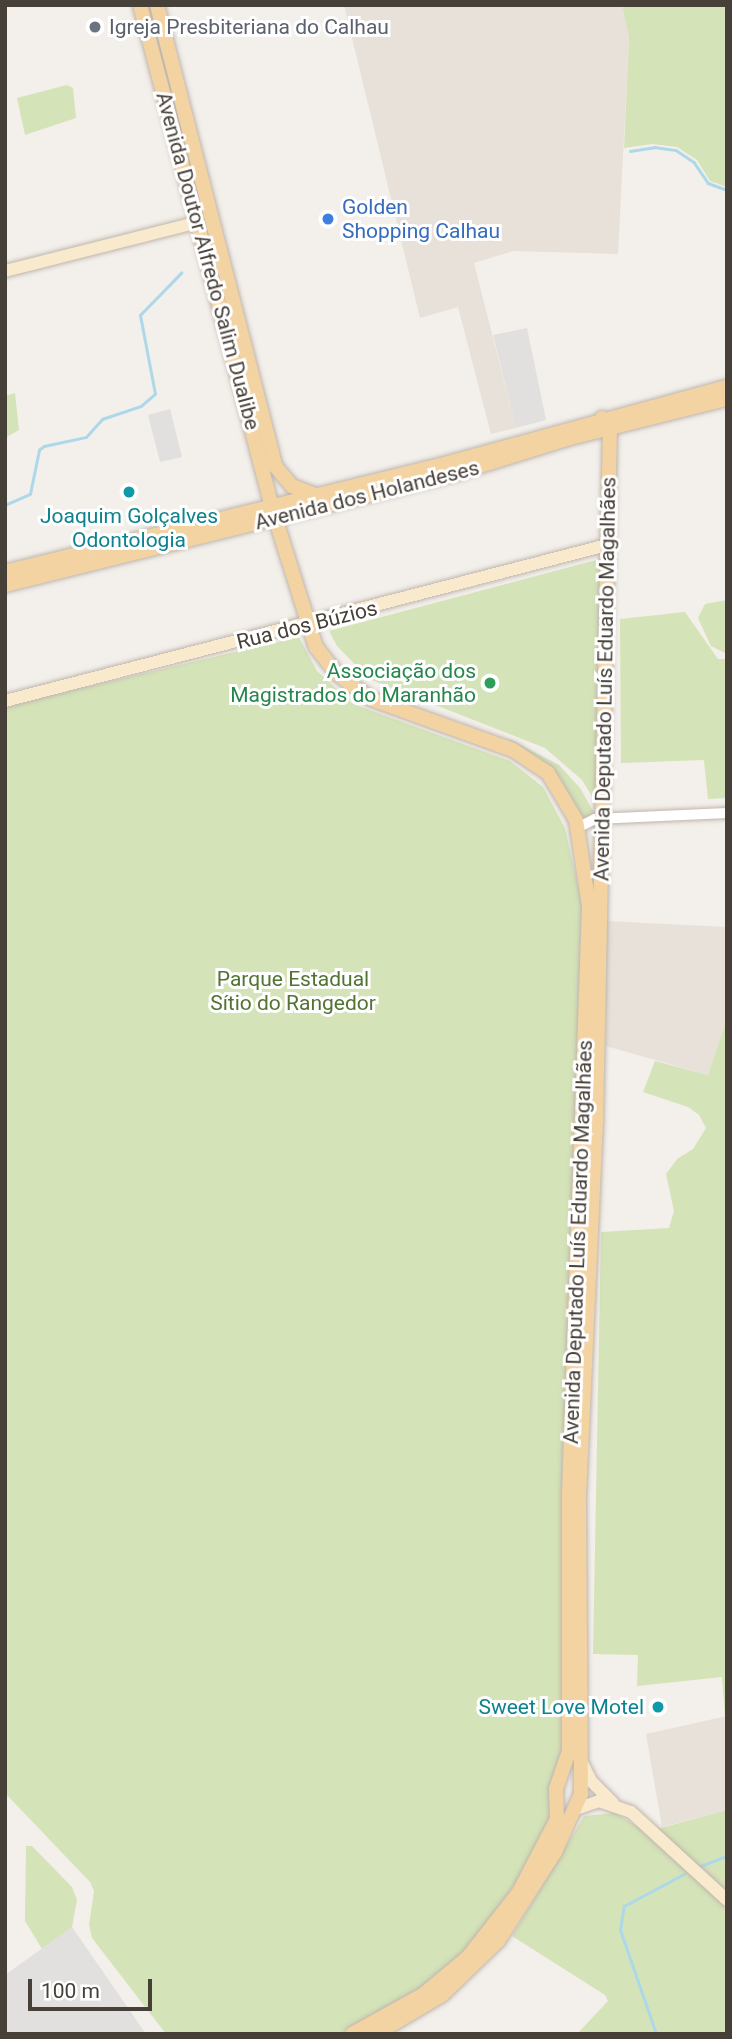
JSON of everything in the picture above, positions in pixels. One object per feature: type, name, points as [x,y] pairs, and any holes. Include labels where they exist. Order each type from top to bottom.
[{"type":"main road","name":"Avenida Doutor Alfredo Salim Dualibe","points":[[141,5],[274,512]]},
{"type":"main road","name":"Avenida Doutor Alfredo Salim Dualibe","points":[[157,5],[276,467],[292,486],[318,495]]},
{"type":"main road","points":[[5,265],[197,218]]},
{"type":"main road","points":[[5,271],[197,218]]},
{"type":"main road","points":[[222,314],[228,323],[239,324]]},
{"type":"main road","name":"Avenida dos Holandeses","points":[[5,572],[460,472],[606,423],[727,387]]},
{"type":"main road","name":"Avenida dos Holandeses","points":[[5,585],[274,512],[318,495],[606,423],[727,399]]},
{"type":"main road","name":"Avenida Deputado Luís Eduardo Magalhães","points":[[376,2034],[442,1995],[474,1968],[513,1922],[576,1809],[582,1780],[579,1494],[596,1118],[607,545],[606,423]]},
{"type":"main road","name":"Avenida Deputado Luís Eduardo Magalhães","points":[[274,512],[307,626],[328,665],[362,694],[513,750],[536,763],[561,789],[578,828],[589,906],[569,1494],[569,1751],[561,1774],[553,1832],[490,1933],[435,1986],[352,2034]]},
{"type":"main road","name":"Rua dos Búzios","points":[[5,701],[307,626],[607,545]]},
{"type":"main road","points":[[580,1760],[591,1782],[613,1804]]},
{"type":"main road","points":[[561,1774],[574,1769],[582,1780]]},
{"type":"main road","points":[[576,1809],[594,1801],[613,1804],[637,1816],[727,1900]]},
{"type":"street","points":[[578,828],[587,821],[602,818],[727,813]]},
{"type":"shaded area","points":[[344,5],[622,5],[629,38],[618,254],[513,251],[474,263],[516,428],[491,434],[458,307],[420,318]]},
{"type":"shaded area","points":[[527,328],[546,420],[516,428],[493,335]]},
{"type":"shaded area","points":[[170,409],[182,457],[160,462],[148,415]]},
{"type":"shaded area","points":[[606,921],[727,927],[727,1018],[708,1075],[606,1046]]},
{"type":"shaded area","points":[[727,1716],[727,1810],[662,1827],[646,1734]]},
{"type":"shaded area","points":[[72,1927],[146,2034],[5,2034],[5,1975]]},
{"type":"green space","points":[[622,5],[727,5],[727,187],[710,181],[697,160],[677,147],[652,144],[624,148],[629,38]]},
{"type":"green space","points":[[67,85],[73,88],[76,118],[25,135],[17,98]]},
{"type":"green space","points":[[15,393],[19,430],[5,438],[5,396]]},
{"type":"green space","name":"Associação dos Magistrados do Maranhão","points":[[600,559],[598,806],[582,780],[545,748],[369,679],[337,646],[329,631]]},
{"type":"green space","points":[[727,600],[727,654],[711,646],[698,618],[705,604]]},
{"type":"green space","points":[[685,612],[718,659],[727,659],[727,798],[708,799],[704,760],[621,763],[620,619]]},
{"type":"green space","name":"Parque Estadual Sítio do Rangedor","points":[[299,637],[317,671],[353,704],[510,761],[543,787],[565,828],[583,908],[566,1751],[548,1832],[483,1935],[433,1981],[340,2034],[166,2034],[92,1938],[89,1925],[94,1891],[90,1882],[5,1793],[5,706]]},
{"type":"green space","points":[[506,737],[559,765],[580,788],[596,816],[581,818],[557,774]]},
{"type":"green space","points":[[727,1018],[725,1716],[722,1677],[637,1686],[638,1655],[593,1654],[601,1232],[669,1228],[674,1211],[666,1174],[677,1159],[693,1149],[706,1128],[699,1115],[688,1107],[643,1092],[655,1061],[708,1075]]},
{"type":"green space","points":[[727,1810],[727,2034],[577,2034],[608,2001],[605,1995],[512,1936],[584,1816],[615,1813],[646,1832]]},
{"type":"green space","points":[[26,1846],[32,1846],[72,1887],[77,1900],[72,1927],[42,1949],[25,1921]]},
{"type":"waterway","points":[[630,151],[654,147],[676,150],[694,162],[708,183],[727,190]]},
{"type":"waterway","points":[[5,505],[30,494],[39,450],[44,446],[86,437],[102,419],[141,406],[155,394],[140,315],[181,273]]},
{"type":"waterway","points":[[698,1867],[727,1856]]},
{"type":"waterway","points":[[656,2034],[620,1930],[624,1906],[684,1874]]},
{"type":"place","name":"Igreja Presbiteriana do Calhau","points":[[95,27]]},
{"type":"place","name":"Golden Shopping Calhau","points":[[328,219]]},
{"type":"place","name":"Joaquim Golçalves Odontologia","points":[[129,492]]},
{"type":"place","name":"Associação dos Magistrados do Maranhão","points":[[490,683]]},
{"type":"place","name":"Sweet Love Motel","points":[[658,1707]]}]
